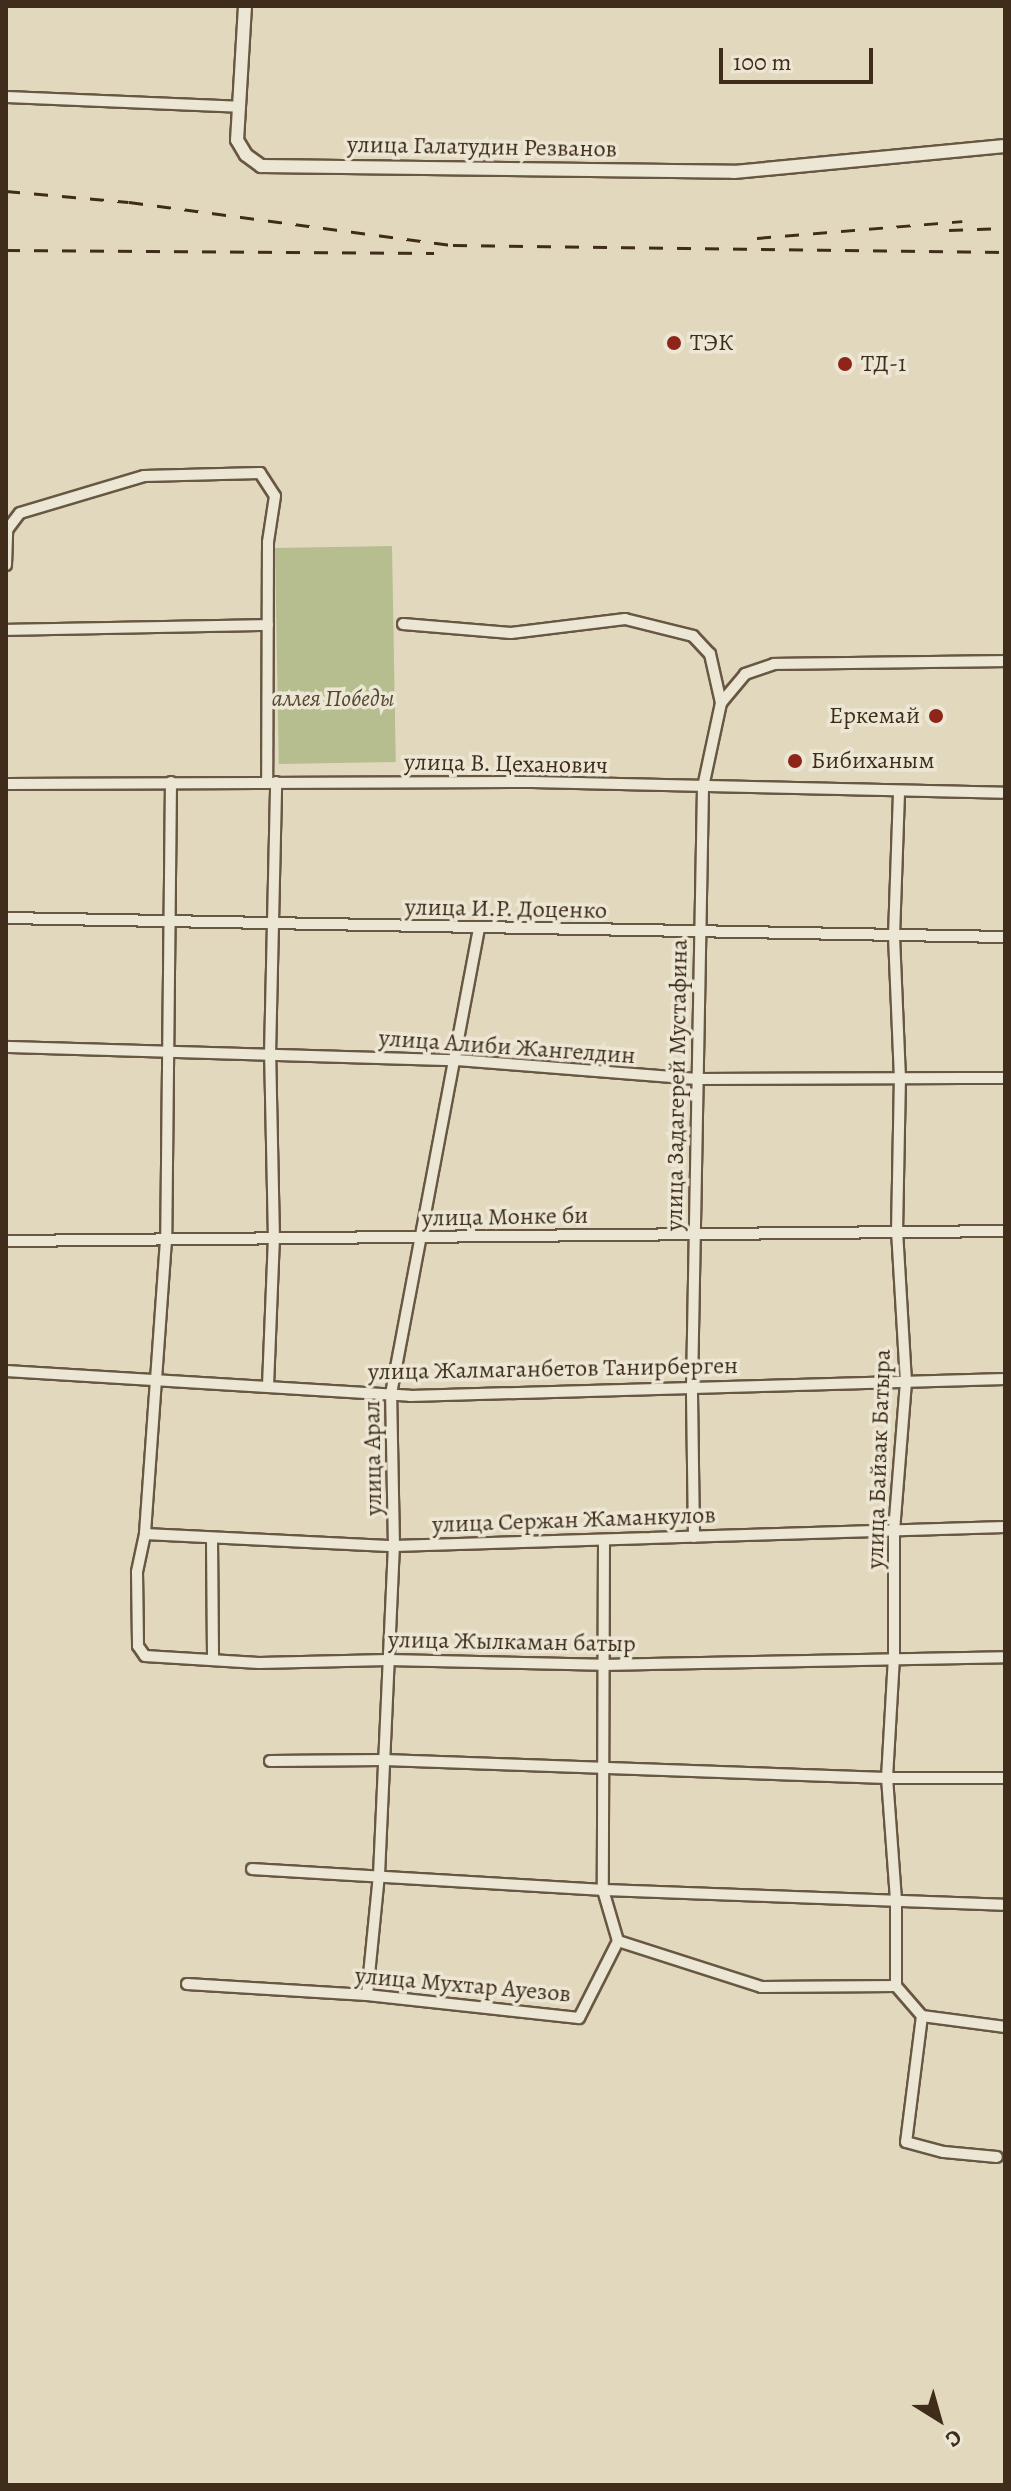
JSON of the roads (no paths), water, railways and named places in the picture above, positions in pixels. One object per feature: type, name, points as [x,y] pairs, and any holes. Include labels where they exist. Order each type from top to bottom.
[{"type":"street","name":"улица Галатудин Резванов","points":[[245,6],[237,140],[246,155],[261,166],[734,172],[1005,146]]},
{"type":"street","points":[[6,97],[240,107]]},
{"type":"street","points":[[6,565],[7,530],[20,513],[144,476],[260,473],[275,496],[268,542],[275,924],[270,1055],[274,1239],[268,1386]]},
{"type":"street","points":[[403,624],[511,633],[625,619],[693,636],[710,654],[721,703]]},
{"type":"street","points":[[6,630],[268,625]]},
{"type":"street","name":"улица Задагерей Мустафина","points":[[694,1537],[692,1388],[703,787],[721,703],[745,674],[774,664],[1005,661]]},
{"type":"street","points":[[145,1534],[166,1240],[171,782]]},
{"type":"street","name":"улица В. Цеханович","points":[[6,784],[272,782],[1005,793]]},
{"type":"street","name":"улица Байзак Батыра","points":[[896,1986],[896,1900],[887,1778],[894,1658],[894,1531],[906,1382],[897,1232],[900,1079],[894,936],[899,791]]},
{"type":"street","name":"улица И.Р. Доценко","points":[[6,918],[1005,937]]},
{"type":"street","name":"улица Арал","points":[[367,1995],[379,1875],[394,1546],[391,1394],[418,1239],[457,1060],[479,928]]},
{"type":"street","name":"улица Алиби Жангелдин","points":[[6,1047],[457,1060],[697,1079],[1005,1078]]},
{"type":"street","name":"улица Монке би","points":[[6,1241],[1005,1231]]},
{"type":"street","name":"улица Жалмаганбетов Танирберген","points":[[6,1371],[391,1394],[1005,1379]]},
{"type":"street","name":"улица Сержан Жаманкулов","points":[[145,1534],[212,1540],[394,1546],[1005,1527]]},
{"type":"street","name":"улица Жылкаман батыр","points":[[145,1534],[137,1572],[138,1646],[145,1656],[259,1663],[388,1660],[602,1665],[1005,1657]]},
{"type":"street","points":[[212,1540],[213,1659]]},
{"type":"street","points":[[604,1540],[603,1890],[618,1941],[761,1987],[896,1986],[922,2016],[1005,2027]]},
{"type":"street","points":[[270,1761],[384,1760],[887,1778],[1005,1778]]},
{"type":"street","points":[[252,1869],[603,1890],[1005,1905]]},
{"type":"street","name":"улица Мухтар Ауезов","points":[[187,1984],[367,1995],[579,2018],[618,1941]]},
{"type":"street","points":[[922,2016],[906,2142],[944,2152],[997,2157]]},
{"type":"railway","points":[[6,191],[129,202],[453,245],[1005,252]]},
{"type":"railway","points":[[757,238],[962,221]]},
{"type":"railway","points":[[949,230],[1005,228]]},
{"type":"railway","points":[[6,250],[434,253]]},
{"type":"place","name":"ТЭК","points":[[674,343]]},
{"type":"place","name":"ТД-1","points":[[845,364]]},
{"type":"place","name":"Еркемай","points":[[936,716]]},
{"type":"place","name":"Бибиханым","points":[[795,761]]},
{"type":"park label","name":"аллея Победы","points":[[333,699]]}]
